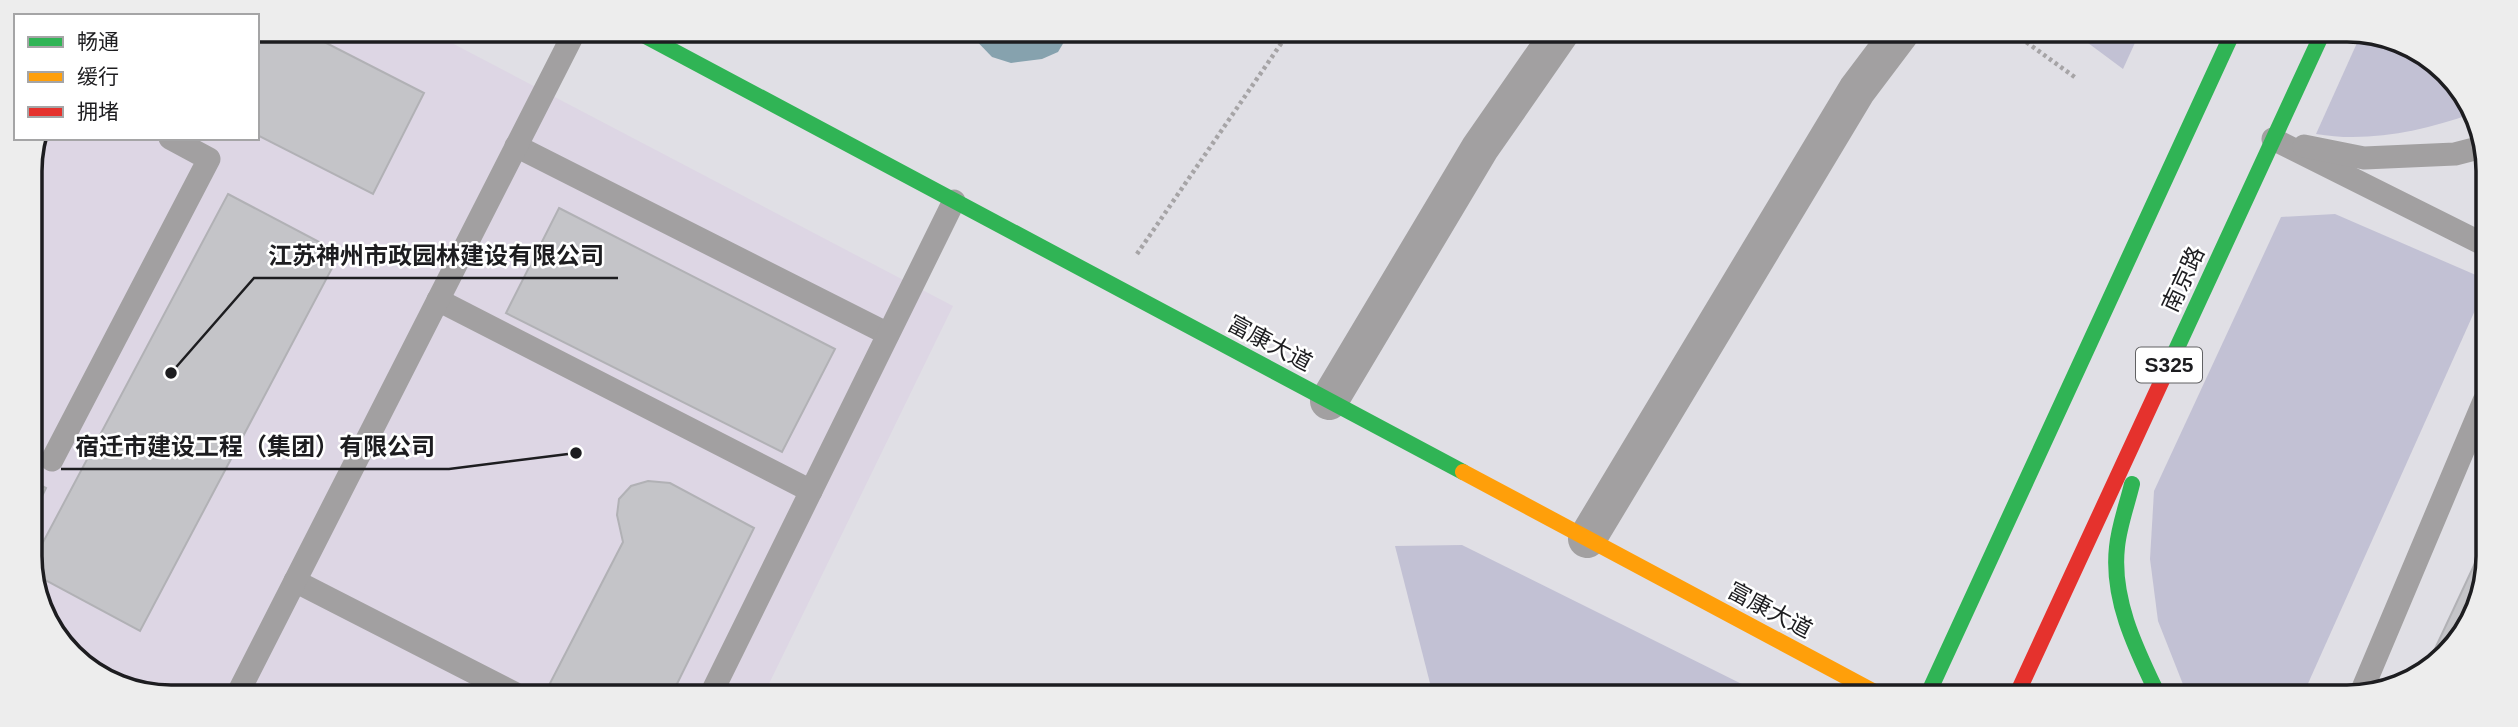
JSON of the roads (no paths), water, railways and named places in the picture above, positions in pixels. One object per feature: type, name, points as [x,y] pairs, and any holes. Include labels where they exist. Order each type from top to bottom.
[{"type":"main road","name":"富康大道","points":[[657,42],[1861,685]]},
{"type":"main road","points":[[1932,685],[2228,42]]},
{"type":"main road","name":"南京路","points":[[2021,685],[2318,42]]},
{"type":"main road","points":[[2154,396],[2116,548],[2120,591],[2140,656],[2154,685]]},
{"type":"street","points":[[1329,401],[1480,148],[1554,42]]},
{"type":"street","points":[[1587,538],[1857,90],[1893,42]]},
{"type":"lane","points":[[242,685],[569,42]]},
{"type":"lane","points":[[2273,139],[2364,158],[2455,154],[2474,149]]},
{"type":"lane","points":[[2273,139],[2476,240]]},
{"type":"lane","points":[[52,460],[209,159],[174,140]]},
{"type":"lane","points":[[516,146],[888,334]]},
{"type":"lane","points":[[715,685],[954,201]]},
{"type":"lane","points":[[438,300],[811,491]]},
{"type":"lane","points":[[2365,684],[2476,420]]},
{"type":"lane","points":[[295,581],[498,685]]},
{"type":"place","name":"江苏神州市政园林建设有限公司","points":[[171,373]]},
{"type":"place","name":"宿迁市建设工程（集团）有限公司","points":[[576,453]]}]
